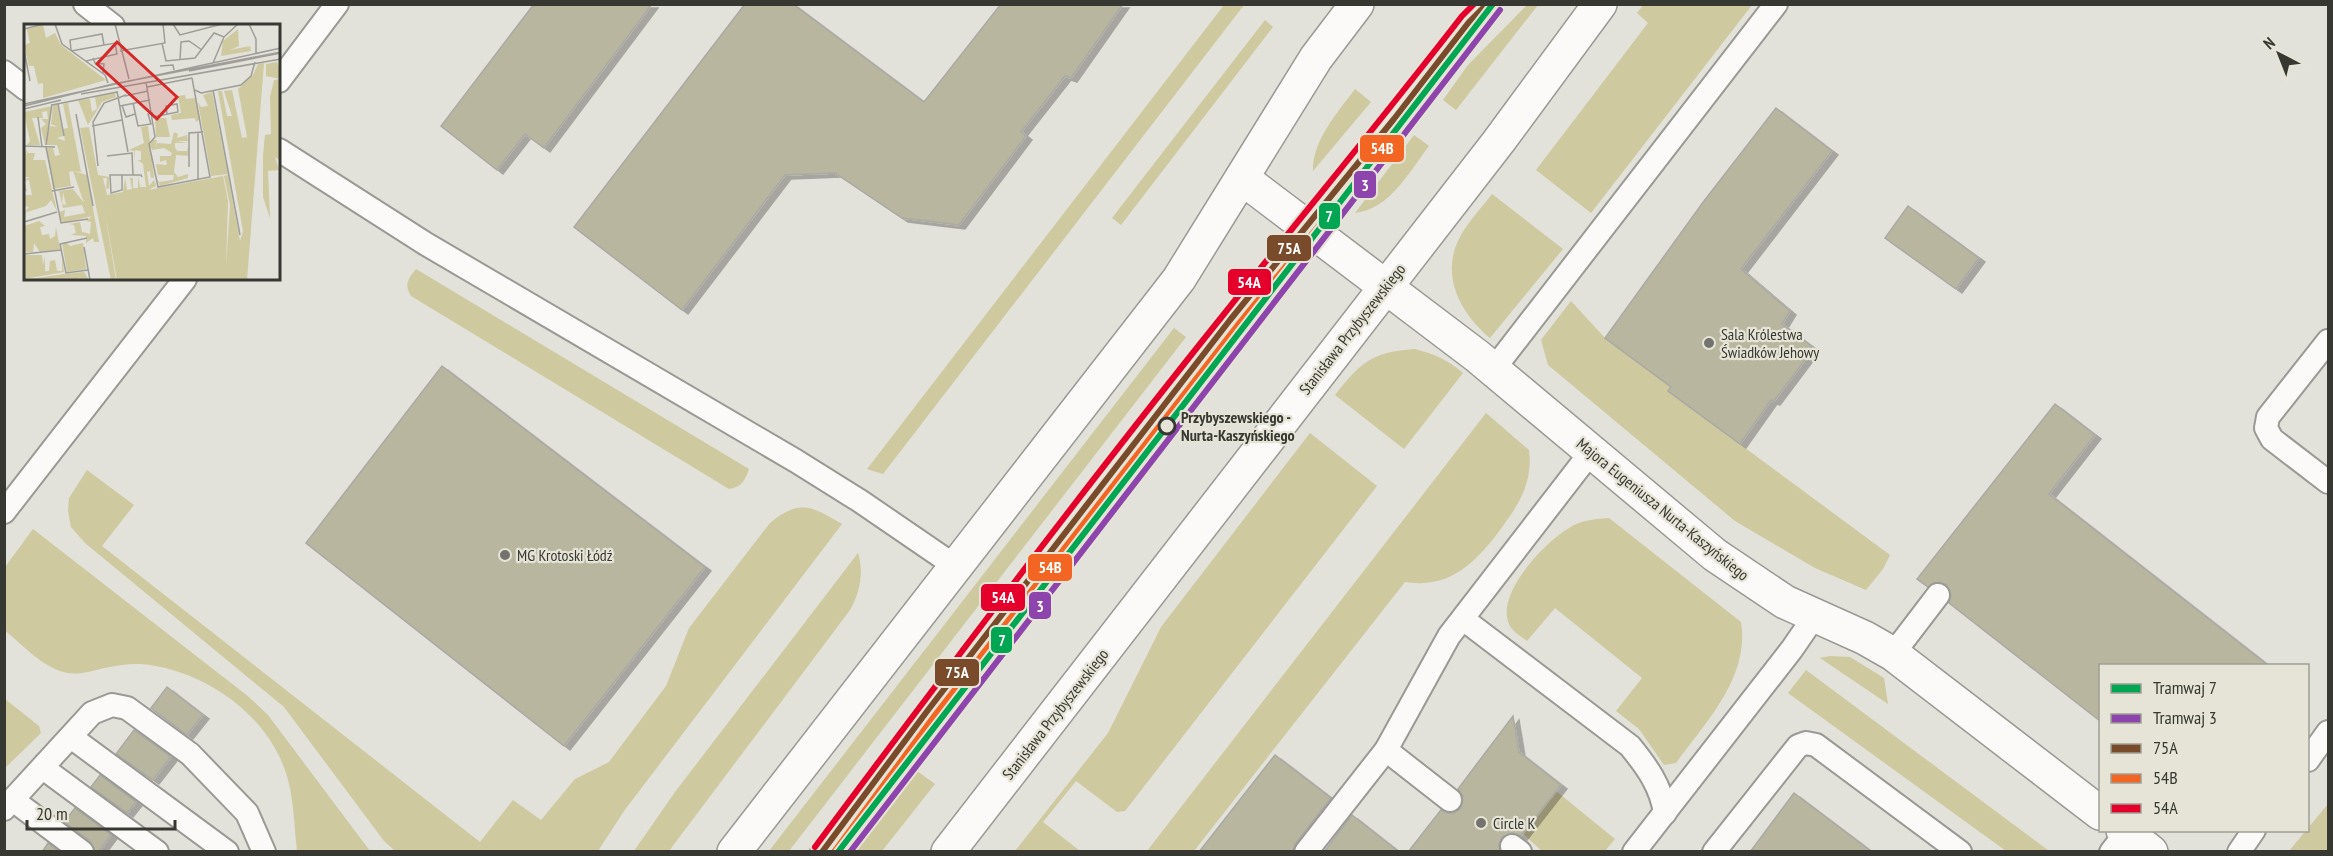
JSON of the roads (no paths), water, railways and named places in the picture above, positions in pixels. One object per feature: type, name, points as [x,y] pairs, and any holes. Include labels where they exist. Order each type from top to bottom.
[{"type":"main road","points":[[734,852],[1179,279],[1316,58],[1357,4]]},
{"type":"main road","name":"Stanisława Przybyszewskiego","points":[[948,852],[1499,141],[1600,4]]},
{"type":"main road","name":"Majora Eugeniusza Nurta-Kaszyńskiego","points":[[1242,178],[1493,370],[1715,555],[1766,590],[1814,617],[1864,638],[1893,654],[2099,812]]},
{"type":"lane","points":[[85,4],[110,24]]},
{"type":"lane","points":[[280,80],[337,4]]},
{"type":"lane","points":[[822,852],[942,692],[1230,320],[1395,119],[1483,4]]},
{"type":"lane","points":[[1469,22],[1488,4]]},
{"type":"lane","points":[[1493,370],[1776,4]]},
{"type":"lane","points":[[4,72],[24,87]]},
{"type":"lane","points":[[280,151],[426,244],[787,455],[860,501],[955,566]]},
{"type":"lane","points":[[4,512],[184,280]]},
{"type":"lane","points":[[2328,341],[2268,417],[2266,428],[2272,439],[2328,482]]},
{"type":"lane","points":[[1306,852],[1386,750],[1449,636],[1591,452]]},
{"type":"lane","points":[[1893,654],[1938,595]]},
{"type":"lane","points":[[1634,852],[1792,649],[1814,617]]},
{"type":"lane","points":[[1463,619],[1630,746],[1651,773],[1662,798],[1665,813]]},
{"type":"lane","points":[[82,852],[9,805],[92,713],[112,705],[128,708],[190,754],[247,813],[264,852]]},
{"type":"lane","points":[[2309,757],[2328,732]]},
{"type":"lane","points":[[71,737],[227,852]]},
{"type":"lane","points":[[1714,852],[1798,746],[1806,743],[1816,745],[1960,852]]},
{"type":"lane","points":[[1386,750],[1450,800]]},
{"type":"lane","points":[[43,768],[157,852]]},
{"type":"lane","points":[[2239,852],[2253,832]]},
{"type":"tram line","name":"7","points":[[838,852],[1493,4]]},
{"type":"tram line","name":"3","points":[[850,852],[1500,10]]},
{"type":"place","name":"Sala Królestwa Świadków Jehowy","points":[[1709,343]]},
{"type":"place","name":"Przybyszewskiego - Nurta-Kaszyńskiego","points":[[1167,426]]},
{"type":"place","name":"MG Krotoski Łódź","points":[[505,555]]},
{"type":"place","name":"Circle K","points":[[1481,823]]}]
